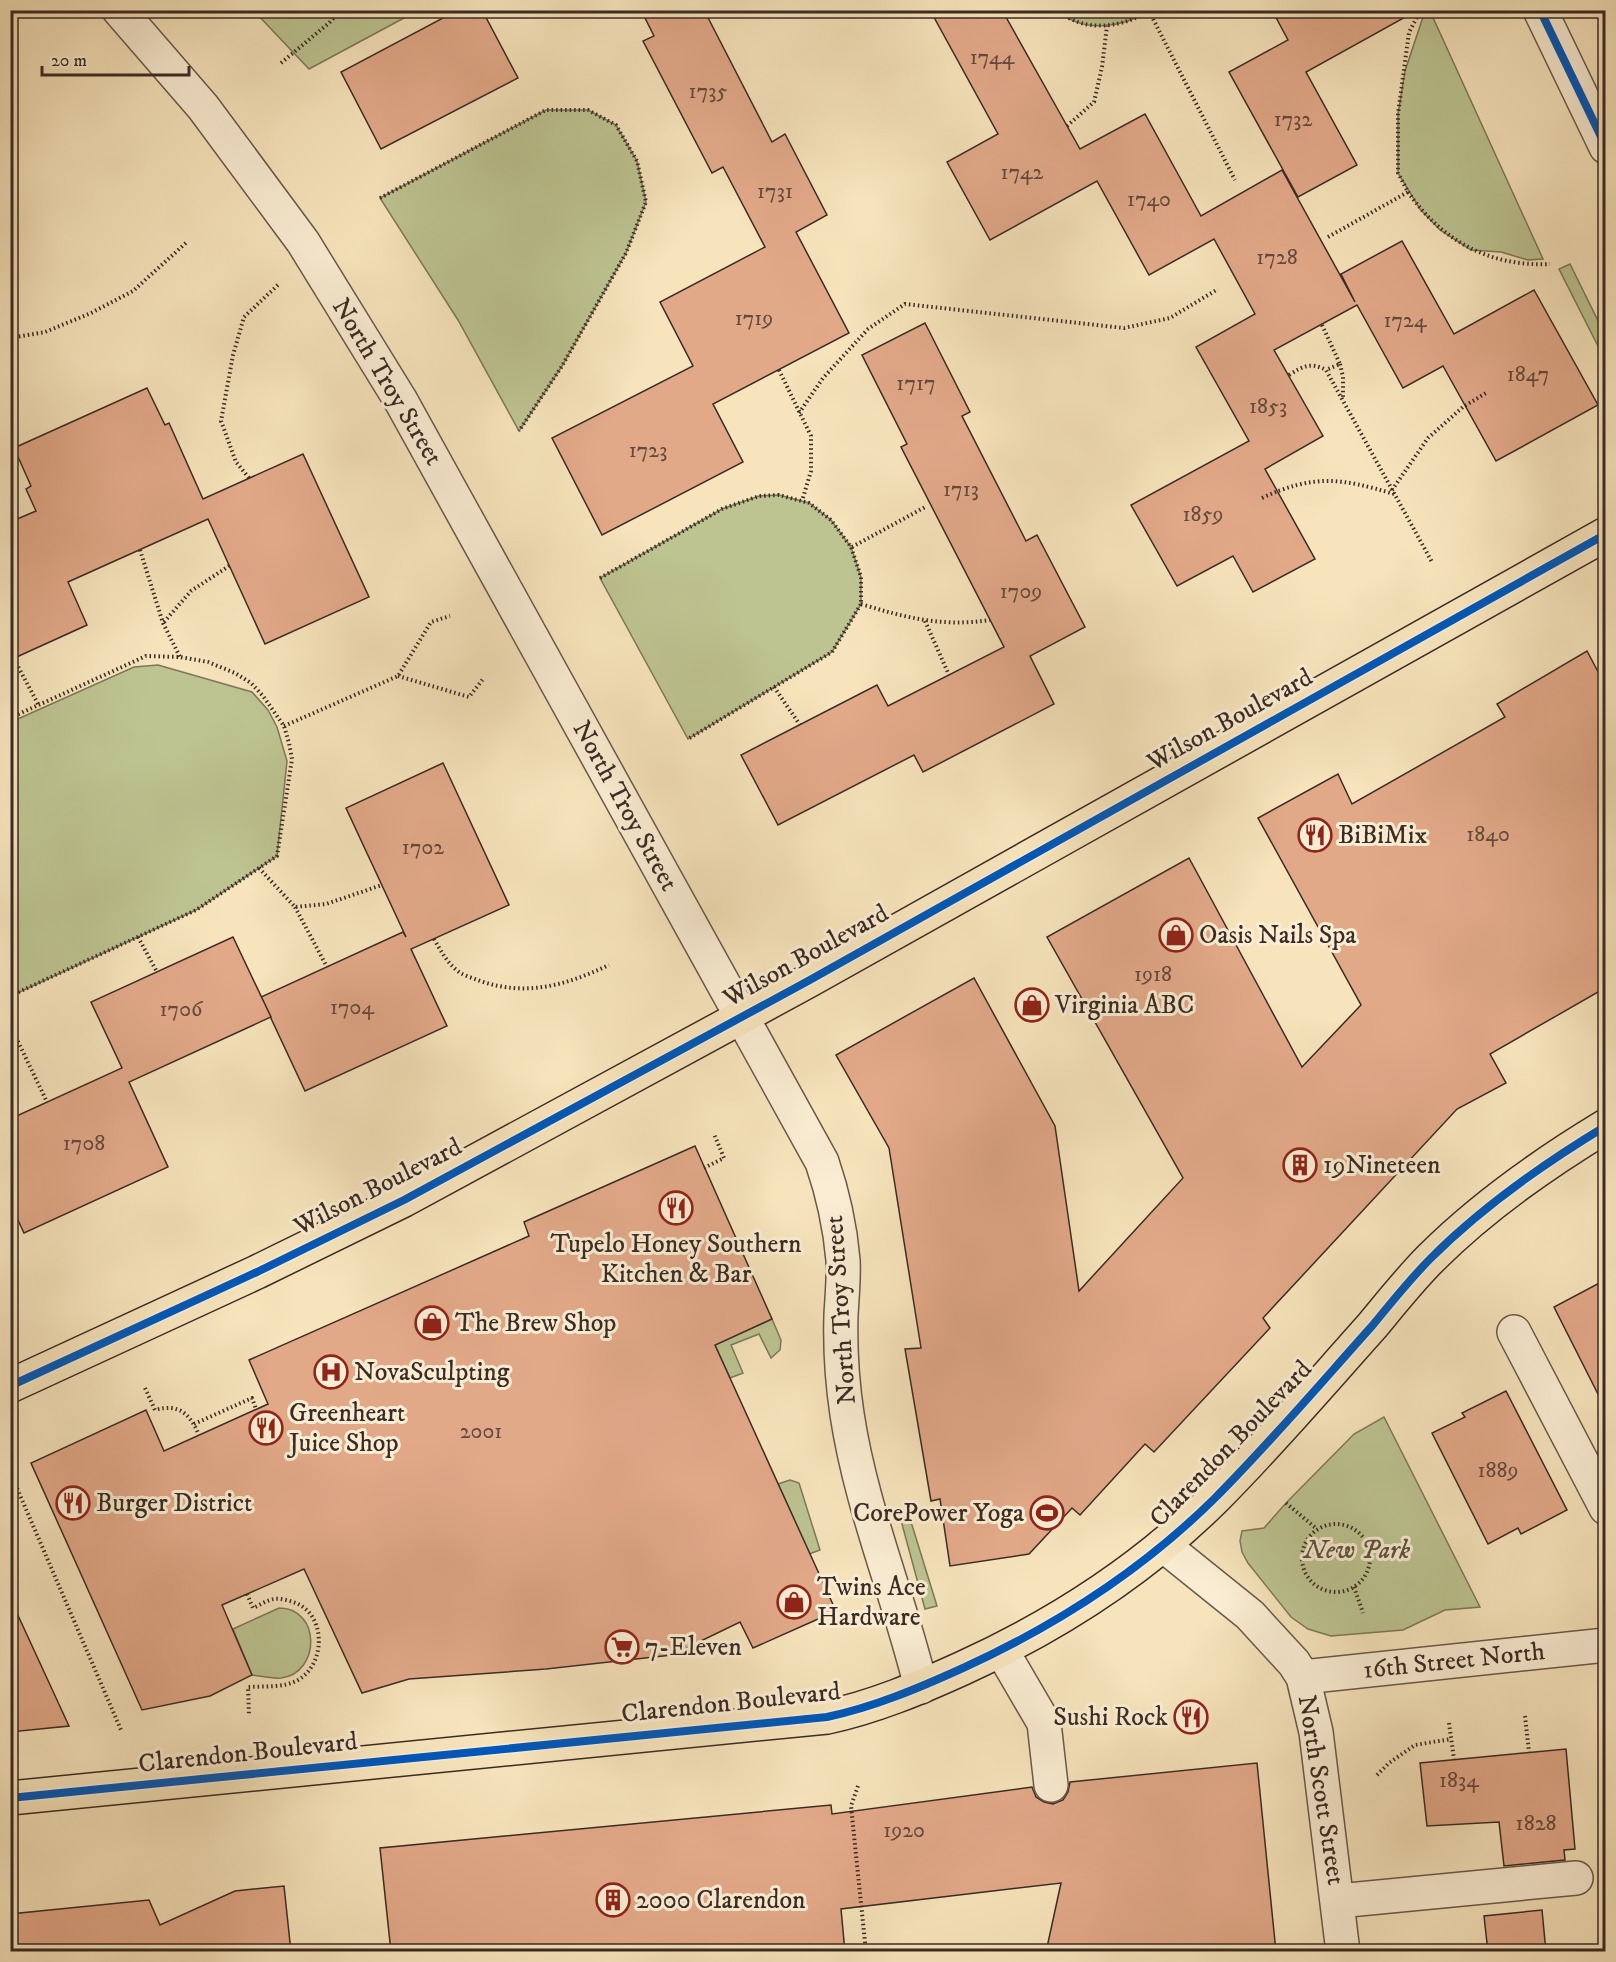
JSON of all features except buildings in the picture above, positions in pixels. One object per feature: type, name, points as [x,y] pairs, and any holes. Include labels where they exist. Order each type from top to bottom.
[{"type":"main road","name":"Wilson Boulevard","points":[[10,1386],[257,1272],[404,1200],[829,969],[1605,534]]},
{"type":"main road","name":"Clarendon Boulevard","points":[[10,1798],[817,1718],[846,1713],[921,1687],[1002,1651],[1043,1629],[1095,1596],[1163,1545],[1214,1499],[1282,1427],[1430,1259],[1484,1210],[1556,1156],[1605,1126]]},
{"type":"street","name":"North Troy Street","points":[[119,10],[203,106],[310,255],[401,401],[822,1162],[833,1196],[843,1265],[842,1375],[853,1450],[875,1530],[908,1633],[921,1687]]},
{"type":"street","points":[[1540,10],[1605,147]]},
{"type":"street","points":[[1514,1332],[1605,1509]]},
{"type":"street","name":"North Scott Street","points":[[1163,1545],[1250,1615],[1294,1663],[1303,1677],[1316,1732],[1343,1952]]},
{"type":"street","name":"16th Street North","points":[[1303,1677],[1605,1645]]},
{"type":"street","points":[[1002,1651],[1044,1723],[1051,1785]]},
{"type":"street","points":[[1338,1901],[1576,1878]]},
{"type":"path","points":[[281,63],[341,10]]},
{"type":"path","points":[[1058,10],[1083,23],[1107,26],[1129,22],[1149,11],[1235,180]]},
{"type":"path","points":[[1421,10],[1409,32],[1398,114],[1398,173],[1420,209],[1440,230],[1471,250],[1510,261],[1533,265],[1550,264]]},
{"type":"path","points":[[1066,126],[1094,102],[1102,68],[1107,26]]},
{"type":"path","points":[[380,198],[546,110],[588,110],[598,115],[616,125],[638,161],[646,202],[626,253],[562,366],[519,431]]},
{"type":"path","points":[[1328,237],[1408,192]]},
{"type":"path","points":[[10,338],[45,332],[91,314],[133,291],[188,242]]},
{"type":"path","points":[[249,478],[236,462],[220,421],[233,355],[244,317],[310,255]]},
{"type":"path","points":[[799,413],[823,378],[868,329],[906,304],[1124,328],[1170,318],[1218,289]]},
{"type":"path","points":[[1322,325],[1340,364],[1343,377],[1343,401]]},
{"type":"path","points":[[1326,370],[1340,364]]},
{"type":"path","points":[[1289,375],[1303,366],[1316,365],[1326,370],[1432,562]]},
{"type":"path","points":[[779,370],[811,436],[811,471],[802,501]]},
{"type":"path","points":[[1393,492],[1428,438],[1463,407],[1486,393]]},
{"type":"path","points":[[1262,498],[1292,487],[1327,480],[1358,483],[1393,492]]},
{"type":"path","points":[[600,578],[722,509],[759,496],[779,495],[809,503],[831,520],[851,547],[861,577],[861,604],[832,652],[688,739]]},
{"type":"path","points":[[851,547],[927,506]]},
{"type":"path","points":[[140,550],[163,623],[180,657]]},
{"type":"path","points":[[163,623],[191,591],[230,566]]},
{"type":"path","points":[[861,604],[925,621],[964,624],[990,620]]},
{"type":"path","points":[[284,726],[398,676],[431,622],[450,616]]},
{"type":"path","points":[[925,621],[949,675]]},
{"type":"path","points":[[10,718],[146,656],[180,657],[208,662],[251,683],[284,726],[292,759],[277,856],[196,910],[10,996]]},
{"type":"path","points":[[14,659],[38,704]]},
{"type":"path","points":[[398,676],[469,697],[483,679]]},
{"type":"path","points":[[774,687],[800,725]]},
{"type":"path","points":[[259,868],[295,907],[327,967]]},
{"type":"path","points":[[295,907],[326,904],[382,885]]},
{"type":"path","points":[[138,937],[157,972]]},
{"type":"path","points":[[434,939],[449,963],[461,974],[494,986],[537,989],[573,981],[609,965]]},
{"type":"path","points":[[10,1025],[47,1102]]},
{"type":"path","points":[[704,1168],[724,1158],[714,1134]]},
{"type":"path","points":[[145,1388],[155,1410],[174,1407],[186,1414],[199,1435]]},
{"type":"path","points":[[194,1425],[252,1398],[256,1409]]},
{"type":"path","points":[[10,1472],[121,1730]]},
{"type":"path","points":[[1286,1503],[1317,1530]]},
{"type":"path","points":[[1334,1524],[1346,1525],[1357,1530],[1367,1543],[1370,1555],[1369,1572],[1354,1587],[1347,1591],[1327,1592],[1306,1578],[1301,1562],[1302,1550],[1308,1537],[1317,1530],[1334,1524]]},
{"type":"path","points":[[1354,1587],[1363,1613]]},
{"type":"path","points":[[247,1594],[253,1608],[275,1599],[290,1600],[300,1605],[314,1618],[319,1635],[316,1658],[304,1675],[284,1684],[248,1687],[249,1715]]},
{"type":"path","points":[[1526,1716],[1529,1752]]},
{"type":"path","points":[[1449,1723],[1454,1759]]},
{"type":"path","points":[[1377,1775],[1389,1763],[1415,1745],[1451,1739]]},
{"type":"path","points":[[858,1786],[851,1806],[866,1952]]},
{"type":"green space","points":[[254,11],[417,11],[309,69]]},
{"type":"green space","points":[[1058,11],[1149,11],[1127,21],[1104,26],[1080,23]]},
{"type":"green space","points":[[1425,11],[1430,11],[1543,259],[1528,260],[1501,252],[1471,250],[1440,230],[1420,209],[1398,173],[1398,114],[1405,71]]},
{"type":"green space","points":[[546,110],[588,110],[616,125],[637,161],[646,202],[626,253],[562,366],[519,431],[458,320],[380,198]]},
{"type":"green space","points":[[1570,264],[1605,335],[1605,360],[1559,269]]},
{"type":"green space","points":[[779,495],[809,503],[831,520],[851,547],[861,577],[861,604],[832,652],[688,739],[600,578],[722,509],[759,496]]},
{"type":"green space","points":[[158,665],[252,692],[268,710],[277,727],[287,761],[277,856],[196,910],[11,996],[11,722],[134,667]]},
{"type":"green space","points":[[772,1319],[781,1340],[780,1350],[771,1358],[759,1334],[731,1345],[743,1373],[730,1378],[715,1345]]},
{"type":"green space","name":"New Park","points":[[1384,1417],[1480,1607],[1445,1610],[1403,1630],[1331,1636],[1308,1629],[1291,1617],[1248,1563],[1242,1552],[1240,1541],[1242,1531],[1264,1528],[1354,1434]]},
{"type":"green space","points":[[790,1480],[799,1483],[820,1550],[809,1554],[778,1484]]},
{"type":"green space","points":[[899,1513],[912,1525],[937,1606],[925,1609]]},
{"type":"green space","points":[[279,1608],[293,1611],[303,1618],[309,1629],[311,1641],[309,1654],[294,1674],[281,1678],[252,1675],[233,1629]]},
{"type":"cycle path","points":[[1540,10],[1606,147]]},
{"type":"cycle path","points":[[10,1386],[257,1272],[404,1200],[808,981],[1606,534]]},
{"type":"cycle path","points":[[10,1798],[827,1717],[879,1702],[930,1683],[997,1652],[1064,1615],[1096,1595],[1157,1550],[1214,1499],[1255,1457],[1416,1274],[1451,1239],[1514,1187],[1559,1155],[1606,1126]]},
{"type":"place","name":"BiBiMix","points":[[1315,835]]},
{"type":"place","name":"Oasis Nails Spa","points":[[1176,935]]},
{"type":"place","name":"Virginia ABC","points":[[1032,1005]]},
{"type":"place","name":"19Nineteen","points":[[1300,1165]]},
{"type":"place","name":"Tupelo Honey Southern Kitchen & Bar","points":[[676,1208]]},
{"type":"place","name":"The Brew Shop","points":[[432,1323]]},
{"type":"place","name":"NovaSculpting","points":[[331,1372]]},
{"type":"place","name":"Greenheart Juice Shop","points":[[266,1428]]},
{"type":"place","name":"Burger District","points":[[73,1503]]},
{"type":"place","name":"CorePower Yoga","points":[[1047,1513]]},
{"type":"place","name":"Twins Ace Hardware","points":[[794,1602]]},
{"type":"place","name":"7-Eleven","points":[[622,1647]]},
{"type":"place","name":"Sushi Rock","points":[[1191,1717]]},
{"type":"place","name":"2000 Clarendon","points":[[613,1900]]}]
